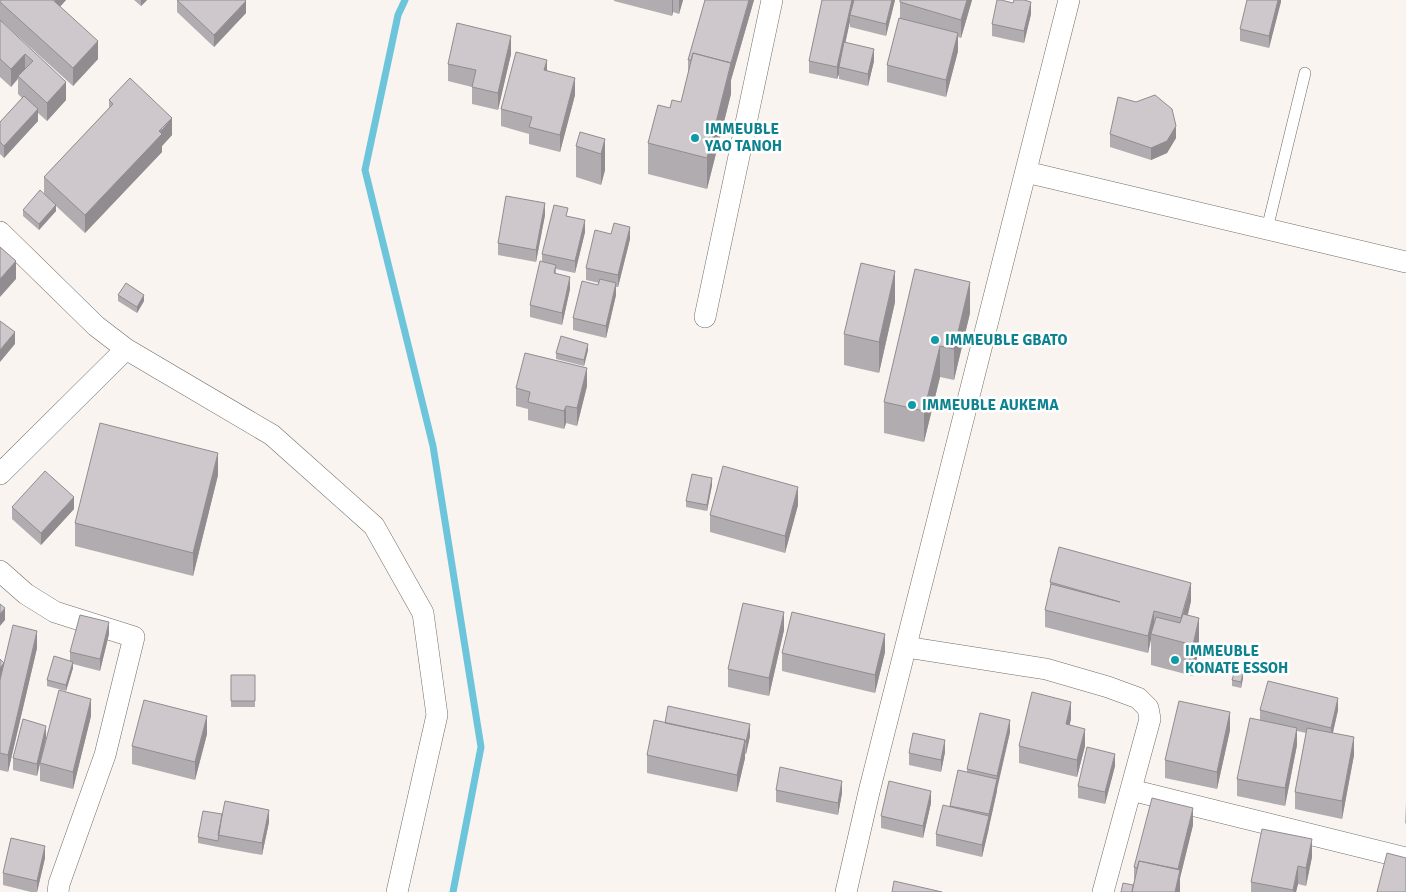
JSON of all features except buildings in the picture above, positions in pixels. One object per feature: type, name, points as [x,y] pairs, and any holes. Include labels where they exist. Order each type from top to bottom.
[{"type":"street","points":[[705,317],[772,0]]},
{"type":"street","points":[[846,892],[1069,0]]},
{"type":"street","points":[[1026,172],[1406,262]]},
{"type":"street","points":[[0,232],[96,326],[126,349],[272,435],[374,526],[423,613],[437,716],[397,892]]},
{"type":"street","points":[[0,474],[126,349]]},
{"type":"street","points":[[0,571],[26,594],[55,612],[134,637],[105,754],[59,884],[58,892]]},
{"type":"street","points":[[906,647],[1046,669],[1138,698],[1148,708],[1150,720],[1103,892]]},
{"type":"street","points":[[1131,790],[1406,858]]},
{"type":"lane","points":[[1267,229],[1305,73]]},
{"type":"waterway","points":[[405,0],[398,15],[365,170],[433,446],[481,747],[453,892]]},
{"type":"place","name":"IMMEUBLE YAO TANOH","points":[[695,138]]},
{"type":"place","name":"IMMEUBLE GBATO","points":[[935,340]]},
{"type":"place","name":"IMMEUBLE AUKEMA","points":[[912,405]]},
{"type":"place","name":"IMMEUBLE KONATE ESSOH","points":[[1175,660]]}]
